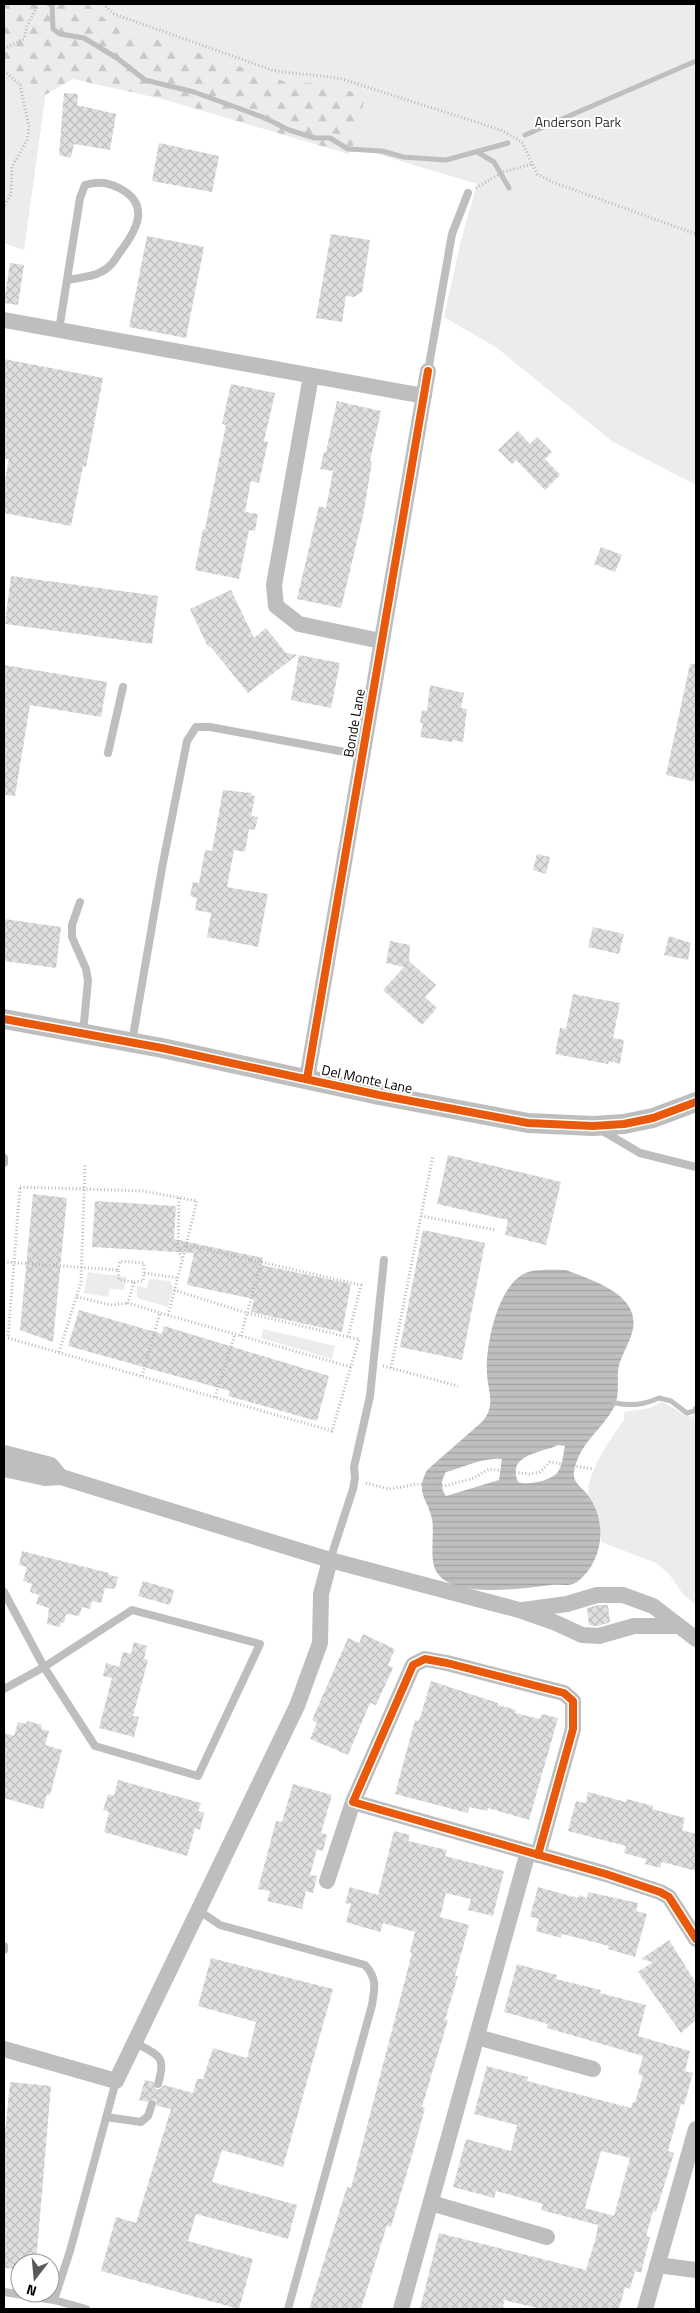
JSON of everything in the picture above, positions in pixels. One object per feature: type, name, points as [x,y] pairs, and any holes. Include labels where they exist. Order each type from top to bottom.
[{"type":"street","points":[[4,320],[424,396]]},
{"type":"street","name":"Bonde Lane","points":[[306,1079],[428,371]]},
{"type":"street","points":[[311,376],[274,585],[276,606],[299,624],[381,641]]},
{"type":"street","name":"Del Monte Lane","points":[[4,1019],[132,1042],[489,1117],[528,1123],[593,1126],[624,1124],[653,1118],[696,1102]]},
{"type":"street","points":[[4,1454],[51,1465],[61,1477]]},
{"type":"street","points":[[4,1469],[45,1478],[61,1477],[330,1560],[519,1610],[556,1623],[582,1635],[599,1636],[634,1626],[678,1626]]},
{"type":"street","points":[[4,2049],[116,2081],[133,2042],[297,1706],[320,1643],[321,1594],[330,1560]]},
{"type":"street","points":[[519,1610],[567,1604],[597,1595],[623,1595],[653,1606],[696,1640]]},
{"type":"street","points":[[327,1881],[353,1802],[413,1665],[425,1659],[447,1663],[564,1693],[573,1701],[573,1730],[477,2037],[401,2309]]},
{"type":"street","points":[[353,1802],[606,1874],[669,1897],[696,1940]]},
{"type":"street","points":[[477,2037],[593,2069]]},
{"type":"street","points":[[645,2309],[696,2129]]},
{"type":"street","points":[[431,2203],[547,2237]]},
{"type":"street","points":[[657,2265],[696,2270]]},
{"type":"lane","points":[[59,330],[67,280],[82,189],[85,185],[99,182],[113,184],[128,193],[135,200],[138,214],[136,227],[130,239],[111,265],[101,272],[67,280]]},
{"type":"lane","points":[[428,371],[452,234],[468,193]]},
{"type":"lane","points":[[108,753],[123,687]]},
{"type":"lane","points":[[132,1042],[164,858],[187,741],[191,734],[196,728],[210,727],[361,755]]},
{"type":"lane","points":[[80,902],[72,931],[75,945],[86,969],[88,980],[83,1033]]},
{"type":"lane","points":[[593,1126],[640,1153],[696,1167]]},
{"type":"lane","points":[[4,1158],[4,1163]]},
{"type":"lane","points":[[330,1560],[353,1489],[354,1467],[370,1396],[384,1260]]},
{"type":"lane","points":[[4,1592],[44,1667],[95,1746],[198,1776],[260,1644],[132,1610],[44,1667],[4,1689]]},
{"type":"lane","points":[[198,1910],[220,1925],[364,1965],[372,1972],[376,1982],[372,2004],[288,2309]]},
{"type":"lane","points":[[133,2042],[160,2057],[163,2066],[158,2084]]},
{"type":"lane","points":[[60,2282],[116,2081]]},
{"type":"lane","points":[[106,2117],[141,2122],[148,2116],[152,2104]]},
{"type":"lane","points":[[60,2302],[86,2309]]},
{"type":"path","points":[[102,4],[114,14],[272,70],[292,74],[318,74],[345,80],[501,130],[522,142],[537,174],[555,183],[696,234]]},
{"type":"path","points":[[4,49],[24,39],[27,26],[38,5]]},
{"type":"path","points":[[4,71],[20,85],[29,127],[26,140],[12,168],[11,194],[4,207]]},
{"type":"path","points":[[468,193],[503,172],[532,164]]},
{"type":"path","points":[[391,1368],[433,1155]]},
{"type":"path","points":[[59,1352],[81,1282],[85,1163]]},
{"type":"path","points":[[174,1290],[247,1313],[348,1337],[359,1339],[332,1431],[8,1338],[20,1187],[143,1191],[196,1202],[186,1245],[361,1285],[348,1337]]},
{"type":"path","points":[[179,1198],[178,1251],[183,1258]]},
{"type":"path","points":[[421,1216],[496,1230]]},
{"type":"path","points":[[168,1315],[186,1246]]},
{"type":"path","points":[[120,1261],[144,1262],[143,1281],[118,1280],[118,1270],[120,1261]]},
{"type":"path","points":[[241,1336],[262,1261]]},
{"type":"path","points":[[4,1262],[82,1269],[118,1270]]},
{"type":"path","points":[[144,1273],[178,1278]]},
{"type":"path","points":[[128,1303],[134,1282]]},
{"type":"path","points":[[77,1297],[111,1305],[128,1303],[351,1368]]},
{"type":"path","points":[[142,1376],[160,1313]]},
{"type":"path","points":[[215,1397],[234,1334]]},
{"type":"path","points":[[354,1358],[458,1386]]},
{"type":"path","points":[[366,1483],[389,1489],[419,1484],[445,1486],[458,1484],[474,1478],[490,1469],[540,1472],[550,1462],[594,1469]]},
{"type":"green space","name":"Anderson Park","points":[[4,4],[696,4],[696,485],[613,442],[497,348],[444,317],[461,240],[477,184],[51,56],[24,250],[4,243]]},
{"type":"green space","points":[[4,4],[87,4],[111,24],[286,82],[331,84],[366,97],[353,133],[356,141],[348,154],[166,100],[73,79],[45,95],[4,61]]},
{"type":"green space","points":[[88,1272],[127,1277],[124,1290],[110,1289],[108,1297],[84,1293]]},
{"type":"green space","points":[[149,1279],[170,1281],[173,1288],[168,1307],[137,1298],[137,1286],[147,1288]]},
{"type":"green space","points":[[263,1329],[335,1346],[332,1359],[261,1338]]},
{"type":"green space","points":[[661,1402],[688,1416],[692,1417],[696,1413],[696,1605],[683,1594],[669,1574],[656,1563],[601,1542],[598,1523],[589,1497],[590,1479],[600,1457],[624,1420],[624,1412],[650,1408]]},
{"type":"shaded area","points":[[566,1270],[614,1291],[630,1309],[633,1320],[631,1337],[619,1365],[618,1393],[615,1404],[608,1417],[580,1453],[574,1472],[574,1479],[587,1494],[598,1516],[600,1540],[598,1552],[586,1573],[577,1582],[571,1584],[492,1590],[460,1587],[447,1582],[435,1569],[432,1555],[432,1519],[422,1490],[424,1478],[427,1470],[483,1421],[487,1415],[490,1404],[487,1374],[488,1348],[501,1301],[509,1288],[518,1278],[528,1272]],"holes":[[[558,1445],[565,1446],[561,1464],[556,1474],[540,1481],[518,1482],[516,1473],[517,1466],[521,1460]],[[502,1459],[499,1480],[446,1496],[444,1493],[442,1484],[446,1472],[481,1461]]]},
{"type":"building","points":[[64,93],[78,94],[77,105],[116,114],[110,150],[74,144],[71,158],[59,155]]},
{"type":"building","points":[[159,143],[219,156],[212,192],[152,181]]},
{"type":"building","points":[[331,234],[370,240],[362,292],[354,297],[346,296],[342,322],[316,318]]},
{"type":"building","points":[[147,236],[204,247],[186,338],[129,327]]},
{"type":"building","points":[[10,263],[24,265],[18,305],[4,303]]},
{"type":"building","points":[[4,359],[103,378],[86,467],[83,466],[71,526],[4,513],[4,485],[9,459],[4,459]]},
{"type":"building","points":[[231,384],[275,393],[264,441],[268,442],[259,483],[251,481],[245,512],[258,514],[255,531],[249,530],[239,579],[195,570],[226,425],[222,424]]},
{"type":"building","points":[[337,401],[381,411],[370,461],[372,462],[363,516],[341,608],[297,599],[319,506],[326,508],[333,471],[320,469],[324,452],[326,452]]},
{"type":"building","points":[[518,431],[530,444],[537,437],[552,452],[545,459],[560,475],[545,490],[516,460],[512,464],[498,450]]},
{"type":"building","points":[[601,547],[622,555],[615,572],[594,564]]},
{"type":"building","points":[[11,576],[158,596],[152,644],[5,624]]},
{"type":"building","points":[[231,590],[254,638],[266,628],[286,653],[297,655],[248,693],[210,646],[208,647],[190,609]]},
{"type":"building","points":[[299,655],[340,663],[331,708],[291,700]]},
{"type":"building","points":[[690,664],[696,664],[696,782],[666,775]]},
{"type":"building","points":[[4,665],[107,682],[101,717],[30,705],[15,796],[4,795]]},
{"type":"building","points":[[430,685],[464,693],[461,708],[467,709],[463,742],[420,737],[423,723],[420,723],[422,710],[427,711]]},
{"type":"building","points":[[223,790],[252,793],[251,795],[255,796],[251,816],[258,817],[255,830],[249,829],[245,852],[234,850],[227,887],[268,894],[258,947],[207,937],[211,913],[195,910],[197,898],[190,896],[193,882],[199,883],[205,850],[212,851]]},
{"type":"building","points":[[537,854],[550,857],[546,874],[533,870]]},
{"type":"building","points":[[4,919],[61,927],[56,968],[4,961]]},
{"type":"building","points":[[593,927],[624,934],[619,954],[588,947]]},
{"type":"building","points":[[669,936],[691,943],[688,960],[664,955]]},
{"type":"building","points":[[390,941],[410,945],[409,961],[436,985],[425,997],[437,1008],[422,1025],[383,990],[404,967],[386,963]]},
{"type":"building","points":[[573,994],[620,1003],[613,1038],[624,1040],[620,1064],[609,1061],[608,1064],[555,1054],[560,1028],[566,1029]]},
{"type":"building","points":[[448,1155],[561,1182],[546,1245],[505,1235],[508,1220],[437,1204]]},
{"type":"building","points":[[33,1194],[67,1198],[53,1342],[20,1330]]},
{"type":"building","points":[[95,1201],[176,1206],[174,1239],[263,1258],[261,1265],[351,1284],[342,1332],[251,1312],[254,1299],[187,1285],[194,1253],[92,1247]]},
{"type":"building","points":[[423,1230],[485,1243],[462,1360],[400,1347]]},
{"type":"building","points":[[79,1310],[162,1334],[164,1326],[329,1376],[317,1421],[228,1396],[230,1391],[68,1346]]},
{"type":"building","points":[[22,1551],[109,1573],[109,1575],[118,1577],[115,1589],[105,1588],[101,1603],[92,1601],[90,1609],[82,1607],[79,1616],[66,1614],[64,1623],[61,1622],[60,1627],[47,1624],[49,1608],[36,1604],[39,1595],[30,1592],[32,1584],[23,1581],[27,1567],[19,1565]]},
{"type":"building","points":[[143,1581],[174,1590],[170,1605],[138,1596]]},
{"type":"building","points":[[608,1605],[610,1622],[598,1626],[589,1625],[587,1608]]},
{"type":"building","points":[[363,1634],[395,1649],[388,1665],[393,1668],[376,1705],[370,1703],[348,1755],[310,1739],[317,1723],[312,1720],[348,1638],[359,1643]]},
{"type":"building","points":[[134,1642],[147,1646],[144,1659],[148,1660],[133,1716],[139,1717],[134,1737],[99,1728],[112,1678],[103,1676],[106,1663],[119,1667],[123,1652],[131,1654]]},
{"type":"building","points":[[431,1681],[498,1703],[498,1705],[516,1710],[515,1713],[540,1719],[542,1714],[558,1718],[529,1820],[488,1808],[487,1811],[469,1807],[468,1813],[395,1794],[415,1720],[419,1721]]},
{"type":"building","points":[[27,1721],[42,1725],[41,1729],[49,1731],[45,1745],[62,1750],[50,1795],[47,1794],[43,1809],[4,1798],[4,1733],[14,1736],[18,1722],[26,1724]]},
{"type":"building","points":[[118,1780],[201,1803],[198,1811],[204,1813],[200,1830],[195,1828],[187,1856],[104,1832],[109,1812],[103,1810],[108,1794],[114,1796]]},
{"type":"building","points":[[293,1784],[332,1795],[321,1833],[327,1835],[323,1851],[317,1849],[310,1875],[317,1876],[313,1893],[306,1891],[302,1909],[267,1901],[270,1891],[258,1889],[276,1821],[282,1822]]},
{"type":"building","points":[[588,1792],[626,1802],[627,1799],[653,1806],[652,1809],[685,1818],[682,1830],[696,1834],[696,1871],[662,1862],[660,1868],[645,1864],[646,1859],[624,1853],[626,1846],[568,1831],[576,1801],[586,1803]]},
{"type":"building","points":[[394,1831],[410,1835],[408,1841],[447,1850],[445,1856],[504,1871],[493,1916],[468,1910],[471,1899],[446,1893],[440,1917],[469,1925],[455,1976],[458,1976],[445,2020],[448,2020],[422,2107],[425,2108],[413,2152],[391,2227],[387,2225],[361,2309],[309,2309],[347,2187],[351,2188],[412,1953],[410,1952],[415,1932],[383,1923],[380,1932],[346,1922],[351,1904],[345,1903],[350,1887],[378,1895]]},
{"type":"building","points":[[538,1887],[578,1898],[578,1895],[587,1898],[588,1892],[638,1903],[636,1911],[647,1914],[635,1957],[608,1949],[609,1946],[562,1934],[561,1938],[536,1931],[539,1919],[530,1917]]},
{"type":"building","points":[[669,1940],[696,1983],[696,2020],[681,2033],[638,1972],[653,1962],[641,1959]]},
{"type":"building","points":[[211,1958],[333,1989],[283,2167],[222,2150],[212,2182],[297,2205],[288,2239],[196,2214],[188,2241],[253,2259],[239,2309],[101,2271],[116,2217],[136,2223],[171,2109],[157,2106],[156,2101],[153,2099],[147,2102],[139,2100],[145,2080],[153,2082],[156,2089],[160,2089],[164,2085],[193,2093],[197,2079],[203,2079],[213,2048],[247,2058],[256,2022],[198,2006]]},
{"type":"building","points":[[517,1964],[557,1975],[556,1979],[601,1990],[600,1993],[646,2005],[638,2036],[690,2051],[685,2071],[693,2073],[684,2105],[681,2104],[668,2151],[674,2153],[656,2212],[653,2211],[646,2236],[650,2237],[641,2273],[635,2271],[630,2289],[625,2287],[619,2309],[541,2309],[504,2300],[503,2309],[420,2309],[439,2233],[586,2270],[596,2237],[598,2225],[541,2210],[543,2204],[496,2191],[494,2198],[453,2187],[466,2139],[511,2151],[517,2125],[474,2114],[487,2066],[528,2077],[527,2081],[631,2108],[633,2102],[635,2102],[643,2076],[638,2074],[643,2056],[547,2028],[548,2024],[504,2012]],"holes":[[[601,2151],[630,2158],[614,2216],[585,2208]]]},
{"type":"building","points":[[10,2082],[51,2086],[37,2253],[10,2253],[10,2268],[4,2268],[4,2144]]},
{"type":"waterway","points":[[49,4],[52,5],[53,29],[60,34],[84,38],[117,58],[145,80],[194,92],[265,118],[289,130],[315,138],[330,138],[348,149],[382,151],[403,157],[446,160],[508,143]]},
{"type":"waterway","points":[[525,135],[696,61]]},
{"type":"waterway","points":[[477,152],[494,162],[509,188]]},
{"type":"waterway","points":[[615,1403],[637,1404],[659,1398],[671,1401],[687,1413],[694,1411],[696,1408]]},
{"type":"cycle path","points":[[307,1079],[428,371]]},
{"type":"cycle path","points":[[4,1019],[162,1048],[379,1095],[528,1123],[593,1126],[624,1124],[653,1118],[696,1102]]},
{"type":"cycle path","points":[[538,1855],[573,1729],[573,1701],[564,1693],[447,1663],[425,1659],[413,1665],[353,1802],[606,1874],[660,1892],[669,1897],[696,1939]]}]
